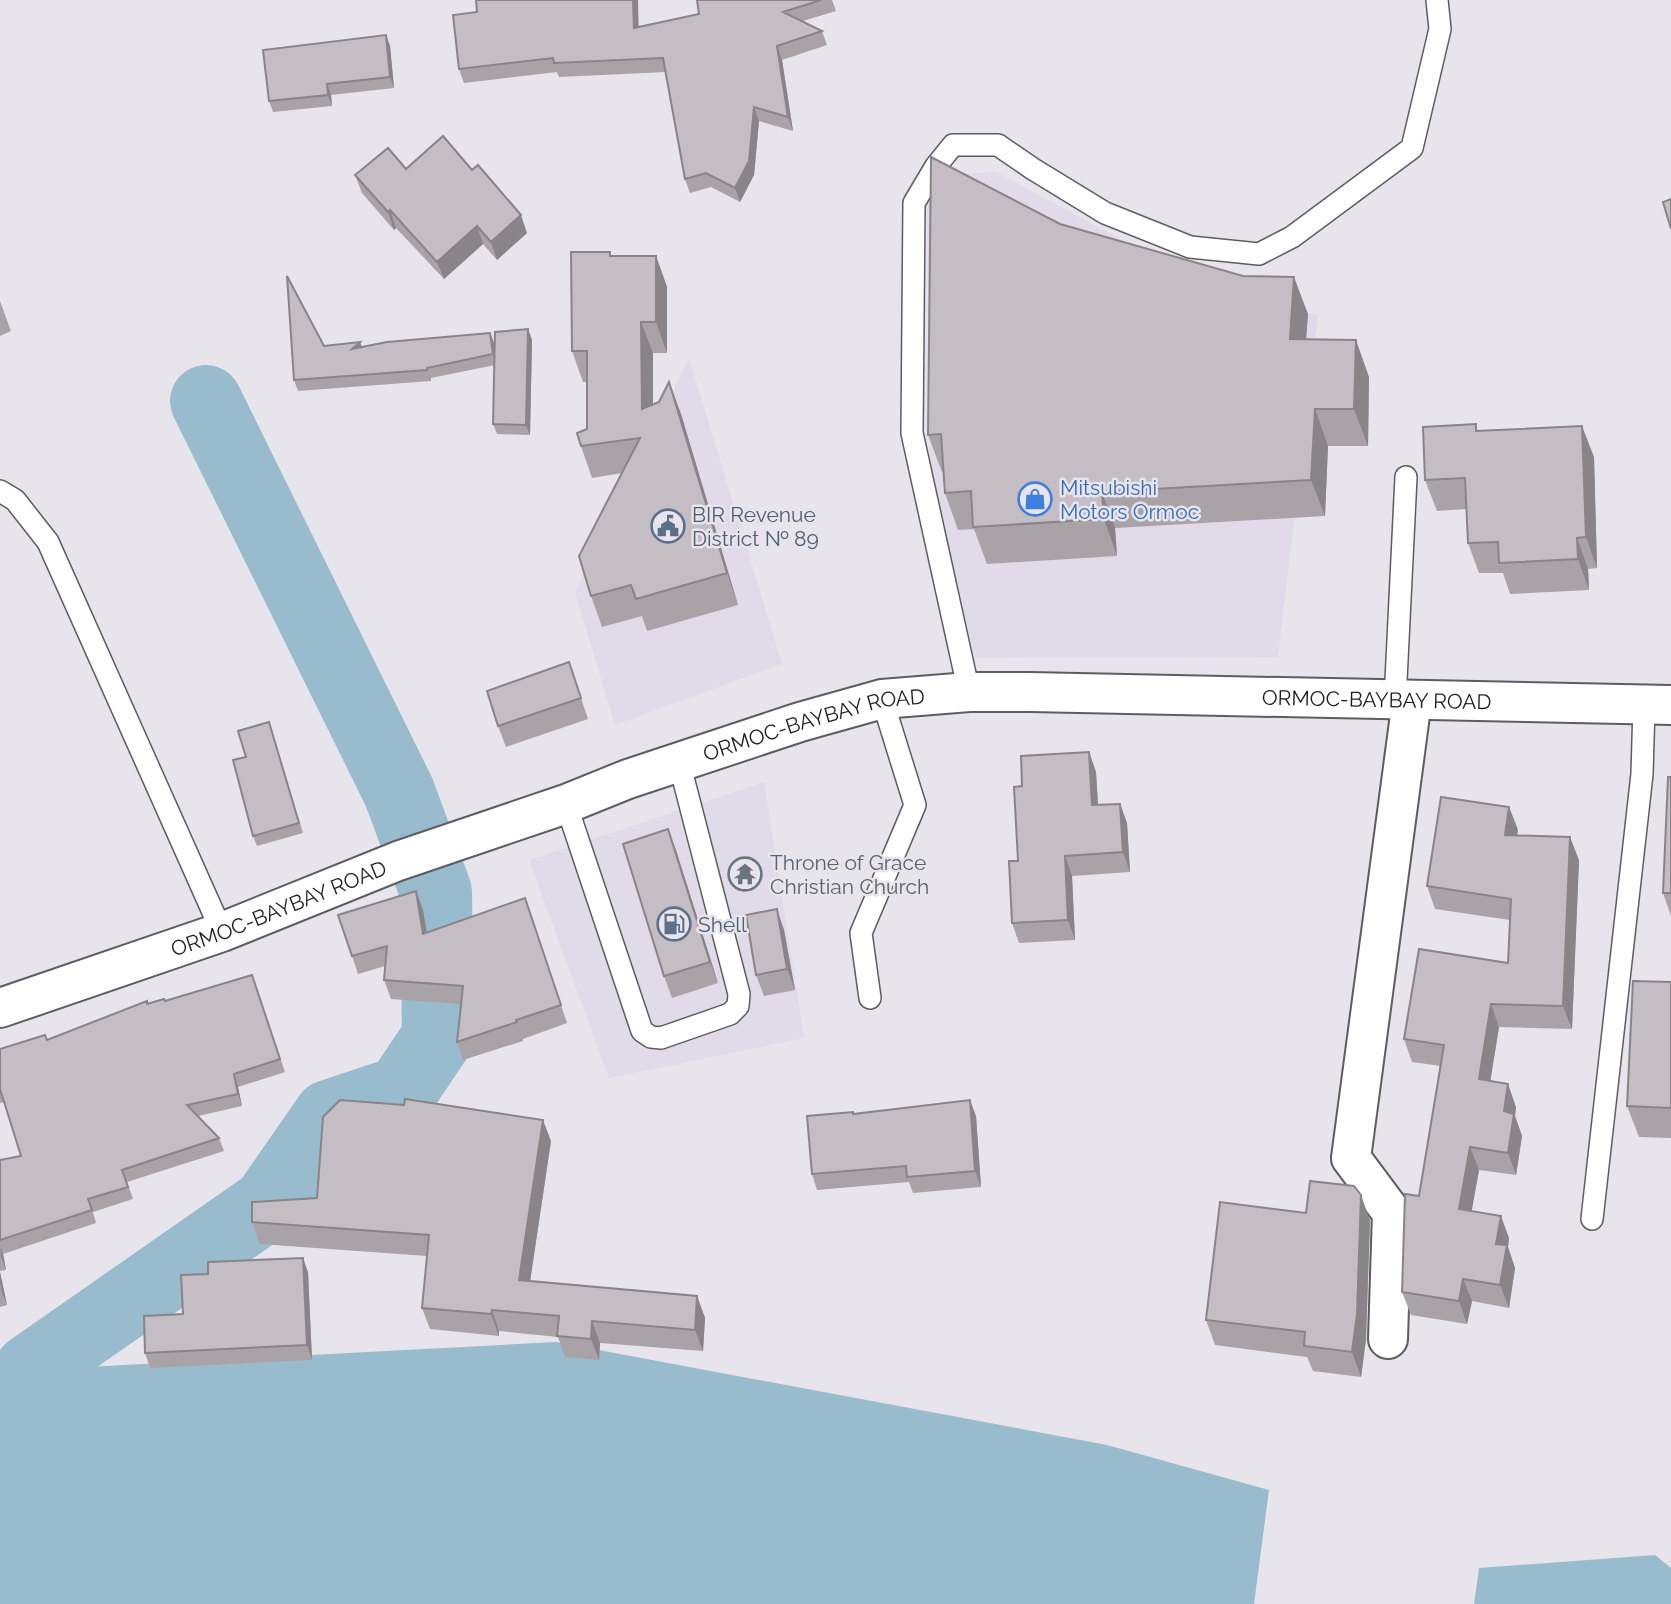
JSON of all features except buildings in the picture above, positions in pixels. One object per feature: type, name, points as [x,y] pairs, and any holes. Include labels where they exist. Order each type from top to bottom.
[{"type":"main road","name":"ORMOC-BAYBAY ROAD","points":[[0,1008],[222,932],[398,861],[679,762],[800,722],[883,699],[969,692],[1658,705]]},
{"type":"main road","points":[[1388,1339],[1392,1213],[1351,1158],[1403,700]]},
{"type":"lane","points":[[969,692],[912,433],[914,202],[936,166],[953,145],[998,145],[1105,213],[1189,247],[1259,254],[1292,237],[1412,148],[1440,29],[1437,0]]},
{"type":"lane","points":[[1403,700],[1406,477]]},
{"type":"lane","points":[[0,491],[15,500],[48,542],[222,932]]},
{"type":"lane","points":[[870,998],[861,933],[915,805],[883,699]]},
{"type":"lane","points":[[1592,1219],[1642,774],[1658,705]]},
{"type":"lane","points":[[566,804],[642,1031],[651,1037],[661,1038],[730,1014],[738,1006],[739,994],[679,762]]},
{"type":"shaded area","points":[[996,172],[1137,248],[1318,316],[1278,657],[975,658],[930,469],[927,200],[942,174]]},
{"type":"shaded area","points":[[689,358],[782,664],[615,725],[575,592]]},
{"type":"shaded area","points":[[764,782],[804,1038],[609,1078],[529,860]]},
{"type":"water","points":[[556,1342],[1107,1445],[1269,1490],[1254,1604],[0,1604],[0,1375],[30,1370]]},
{"type":"water","points":[[1655,1555],[1671,1568],[1671,1604],[1474,1604],[1479,1568]]},
{"type":"waterway","points":[[30,1370],[268,1204],[329,1116],[401,1092],[438,1037],[436,892],[399,792],[206,401]]},
{"type":"place","name":"Mitsubishi Motors Ormoc","points":[[1035,499]]},
{"type":"place","name":"BIR Revenue District № 89","points":[[668,526]]},
{"type":"place","name":"Throne of Grace Christian Church","points":[[745,874]]},
{"type":"place","name":"Shell","points":[[674,924]]}]
